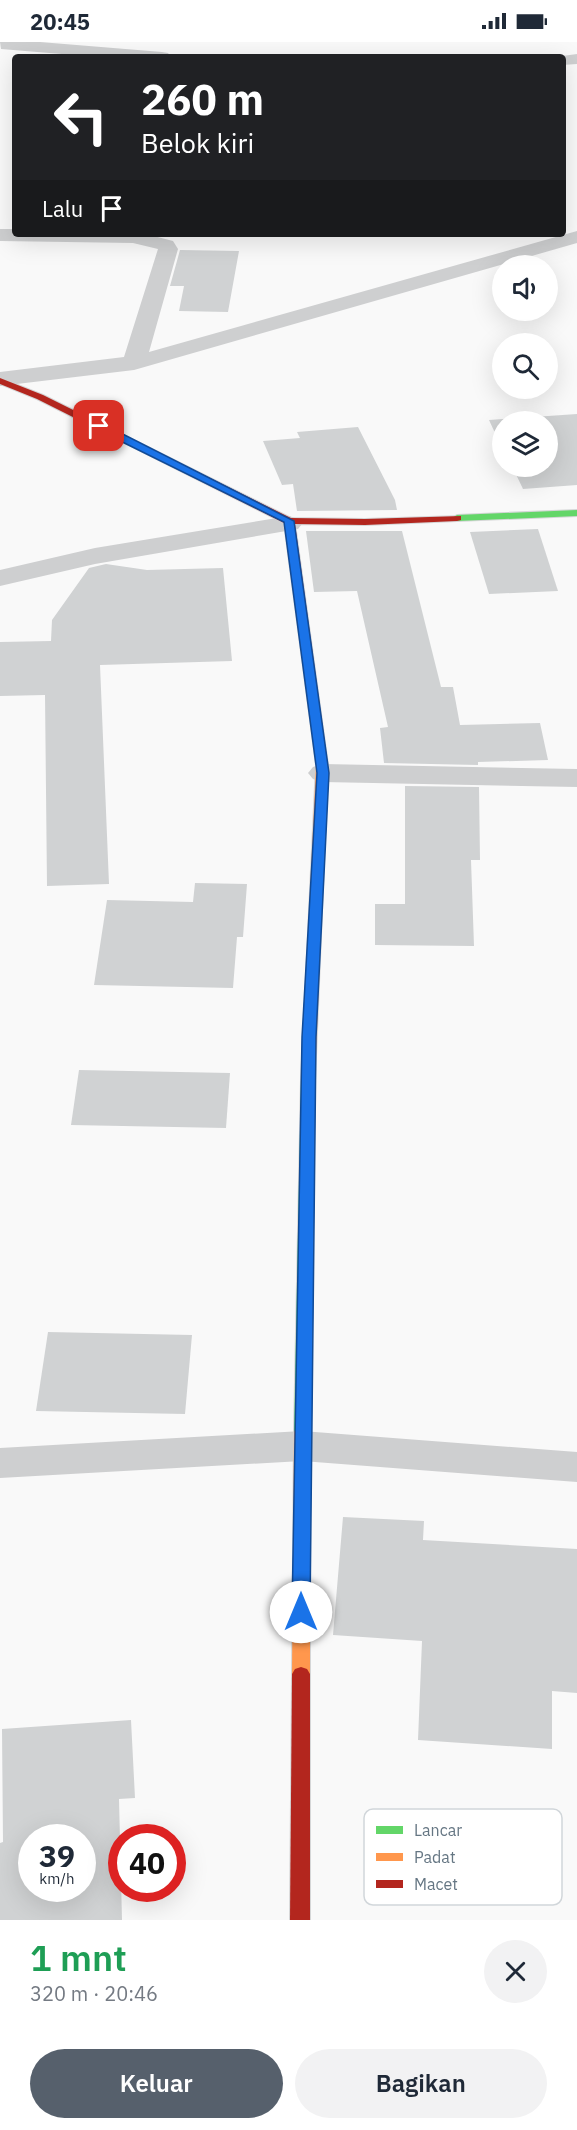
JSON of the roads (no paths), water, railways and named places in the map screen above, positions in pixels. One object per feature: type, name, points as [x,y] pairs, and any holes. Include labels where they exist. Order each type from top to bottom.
[{"type":"street","points":[[2,44],[125,54]]},
{"type":"street","points":[[133,237],[166,245],[168,249],[134,363]]},
{"type":"street","points":[[0,380],[134,363],[577,237]]},
{"type":"street","points":[[0,380],[39,397],[289,522]]},
{"type":"street","points":[[0,578],[95,556],[289,522],[365,522],[577,513]]},
{"type":"street","points":[[289,522],[323,773],[309,1037],[302,1446],[300,1920]]},
{"type":"street","points":[[323,773],[577,778]]},
{"type":"street","points":[[0,1463],[302,1446],[577,1467]]}]
